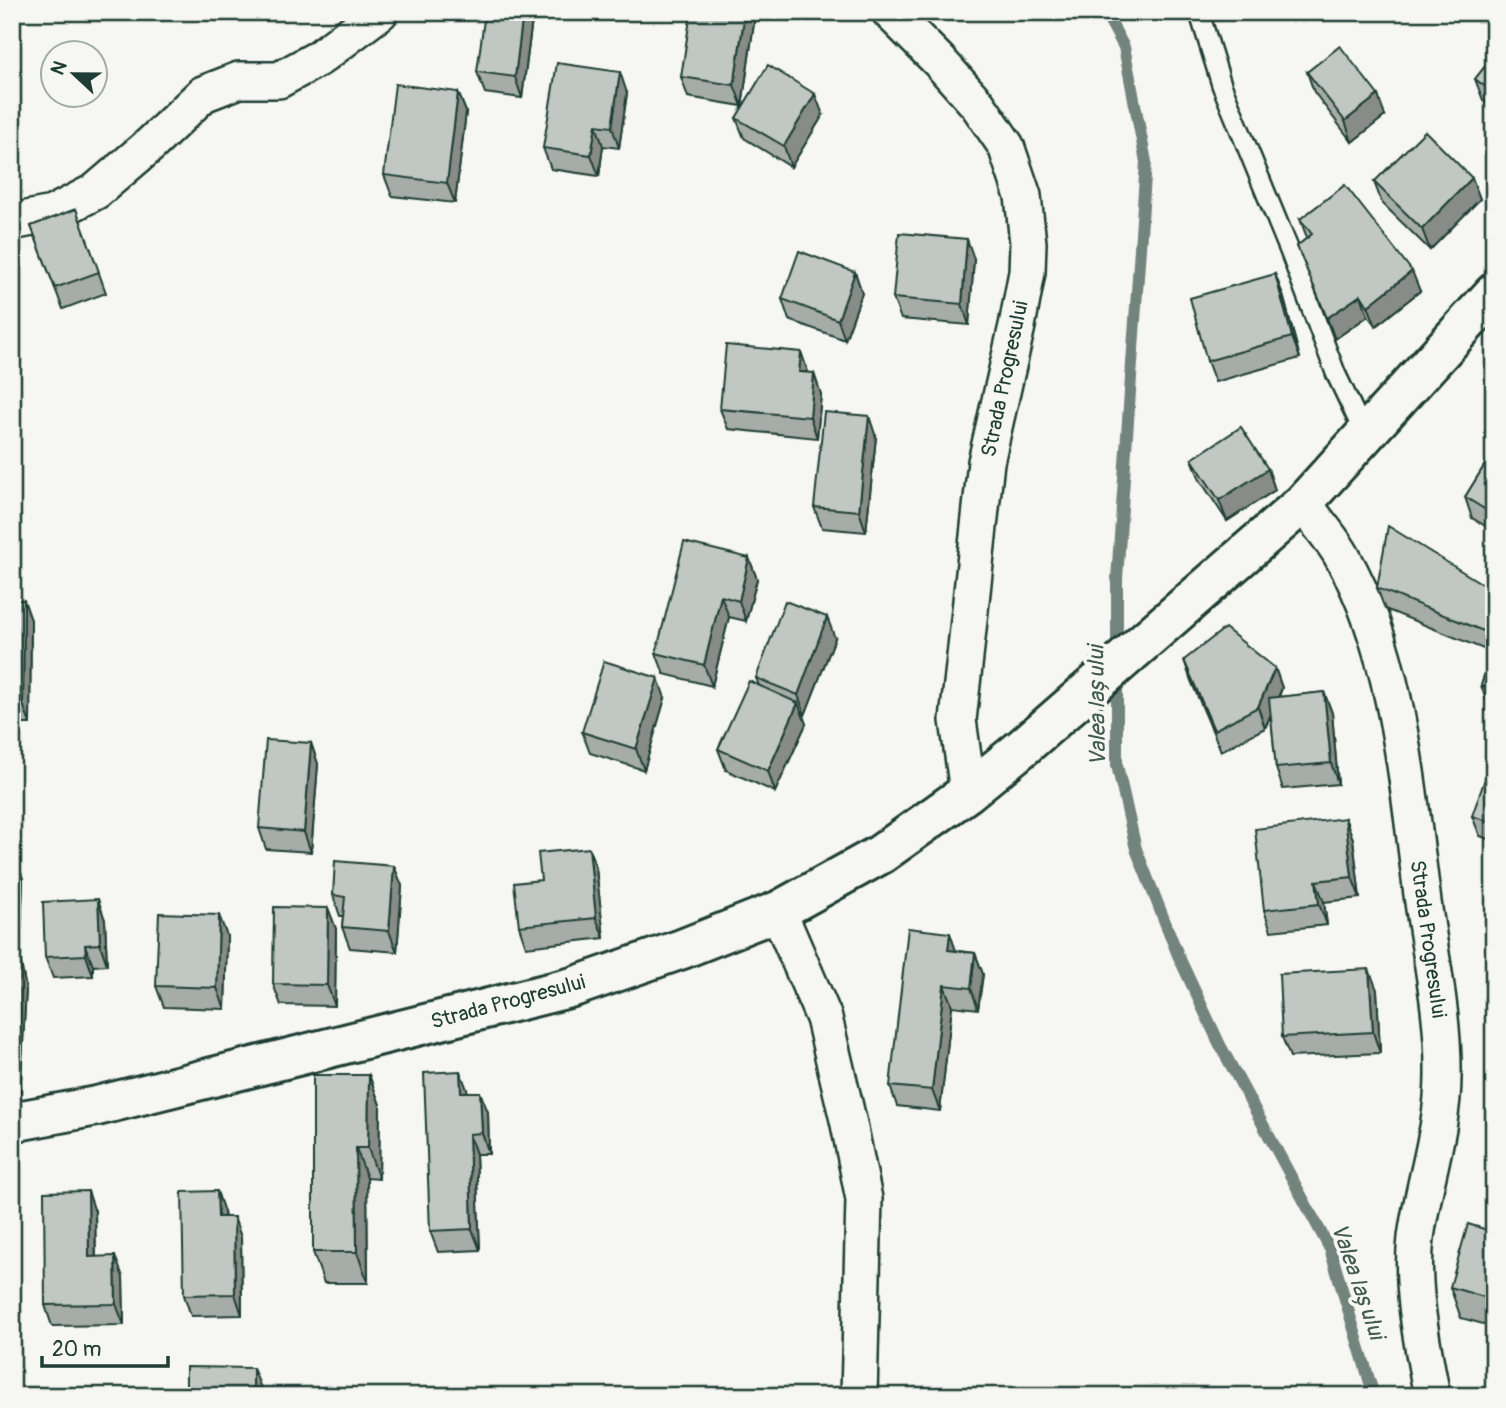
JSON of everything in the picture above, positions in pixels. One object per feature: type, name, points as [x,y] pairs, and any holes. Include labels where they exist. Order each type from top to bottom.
[{"type":"street","points":[[12,222],[52,214],[96,191],[151,144],[203,94],[239,80],[279,80],[319,58],[380,12]]},
{"type":"street","name":"Strada Progresului","points":[[890,12],[978,105],[1006,146],[1023,196],[1028,243],[1027,272],[1017,326],[986,462],[958,720],[968,792]]},
{"type":"street","name":"Strada Progresului","points":[[12,1122],[97,1106],[573,986],[682,949],[778,911],[881,854],[968,792],[1022,748],[1303,503],[1494,293]]},
{"type":"street","name":"Strada Progresului","points":[[1303,503],[1343,557],[1372,620],[1395,708],[1412,824],[1440,1028],[1443,1077],[1439,1116],[1416,1241],[1417,1293],[1423,1350],[1432,1396]]},
{"type":"street","points":[[778,911],[824,1018],[849,1124],[863,1199],[859,1396]]},
{"type":"lane","points":[[1199,12],[1222,86],[1290,252],[1336,374],[1365,435]]},
{"type":"building","points":[[485,12],[523,12],[515,77],[477,72]]},
{"type":"building","points":[[691,12],[745,12],[734,85],[681,77]]},
{"type":"building","points":[[1340,46],[1378,95],[1345,121],[1307,72]]},
{"type":"building","points":[[1494,55],[1494,93],[1475,79]]},
{"type":"building","points":[[557,63],[620,72],[612,127],[596,125],[591,155],[543,148]]},
{"type":"building","points":[[768,65],[815,94],[784,146],[736,118]]},
{"type":"building","points":[[395,84],[458,92],[447,183],[384,175]]},
{"type":"building","points":[[1425,131],[1472,178],[1422,229],[1374,182]]},
{"type":"building","points":[[1345,185],[1412,271],[1368,306],[1361,295],[1327,318],[1297,246],[1312,234],[1300,219]]},
{"type":"building","points":[[76,209],[99,272],[55,288],[31,226]]},
{"type":"building","points":[[899,233],[967,239],[962,304],[893,298]]},
{"type":"building","points":[[799,251],[855,272],[838,320],[782,299]]},
{"type":"building","points":[[1275,274],[1292,337],[1207,361],[1190,298]]},
{"type":"building","points":[[726,345],[801,352],[799,372],[814,373],[810,417],[720,409]]},
{"type":"building","points":[[824,412],[869,416],[859,511],[814,507]]},
{"type":"building","points":[[1241,427],[1268,469],[1219,500],[1192,459]]},
{"type":"building","points":[[1494,450],[1494,515],[1465,497]]},
{"type":"building","points":[[1388,526],[1494,591],[1494,617],[1488,633],[1377,588]]},
{"type":"building","points":[[684,542],[749,558],[739,601],[721,596],[704,665],[656,653]]},
{"type":"building","points":[[12,600],[24,600],[23,704],[12,704]]},
{"type":"building","points":[[785,601],[827,617],[798,695],[756,678]]},
{"type":"building","points":[[1225,628],[1275,668],[1258,707],[1214,730],[1184,660]]},
{"type":"building","points":[[1494,642],[1494,690],[1481,686]]},
{"type":"building","points":[[604,661],[658,678],[636,749],[582,732]]},
{"type":"building","points":[[749,681],[798,703],[768,771],[718,749]]},
{"type":"building","points":[[1324,692],[1331,763],[1276,768],[1269,698]]},
{"type":"building","points":[[266,740],[311,743],[304,832],[259,828]]},
{"type":"building","points":[[1485,779],[1494,782],[1494,823],[1472,816]]},
{"type":"building","points":[[1345,818],[1352,877],[1316,881],[1319,904],[1264,910],[1255,829]]},
{"type":"building","points":[[589,848],[596,918],[519,926],[514,883],[541,880],[538,853]]},
{"type":"building","points":[[335,861],[394,866],[389,931],[342,927],[345,897],[333,895]]},
{"type":"building","points":[[98,899],[100,944],[85,945],[86,955],[45,957],[43,902]]},
{"type":"building","points":[[274,907],[328,908],[327,985],[273,984]]},
{"type":"building","points":[[159,913],[219,915],[217,988],[156,986]]},
{"type":"building","points":[[908,928],[950,933],[948,950],[975,953],[971,988],[944,985],[932,1090],[890,1086]]},
{"type":"building","points":[[12,946],[15,958],[12,1009]]},
{"type":"building","points":[[1369,969],[1373,1032],[1282,1037],[1279,974]]},
{"type":"building","points":[[460,1071],[461,1092],[480,1092],[482,1133],[469,1134],[472,1229],[430,1231],[424,1073]]},
{"type":"building","points":[[313,1075],[369,1075],[368,1148],[356,1148],[357,1252],[313,1252]]},
{"type":"building","points":[[88,1191],[89,1257],[115,1256],[116,1304],[45,1305],[44,1192]]},
{"type":"building","points":[[217,1191],[218,1217],[234,1217],[235,1294],[184,1295],[182,1192]]},
{"type":"building","points":[[1468,1224],[1494,1232],[1494,1300],[1450,1287]]},
{"type":"building","points":[[186,1367],[253,1368],[253,1389],[272,1389],[272,1396],[186,1396]]},
{"type":"waterway","name":"Valea Iașului","points":[[1105,12],[1124,47],[1146,162],[1117,579],[1117,655]]},
{"type":"waterway","name":"Valea Iașului","points":[[1117,677],[1117,765],[1136,849],[1178,955],[1220,1045],[1330,1249],[1374,1396]]}]
